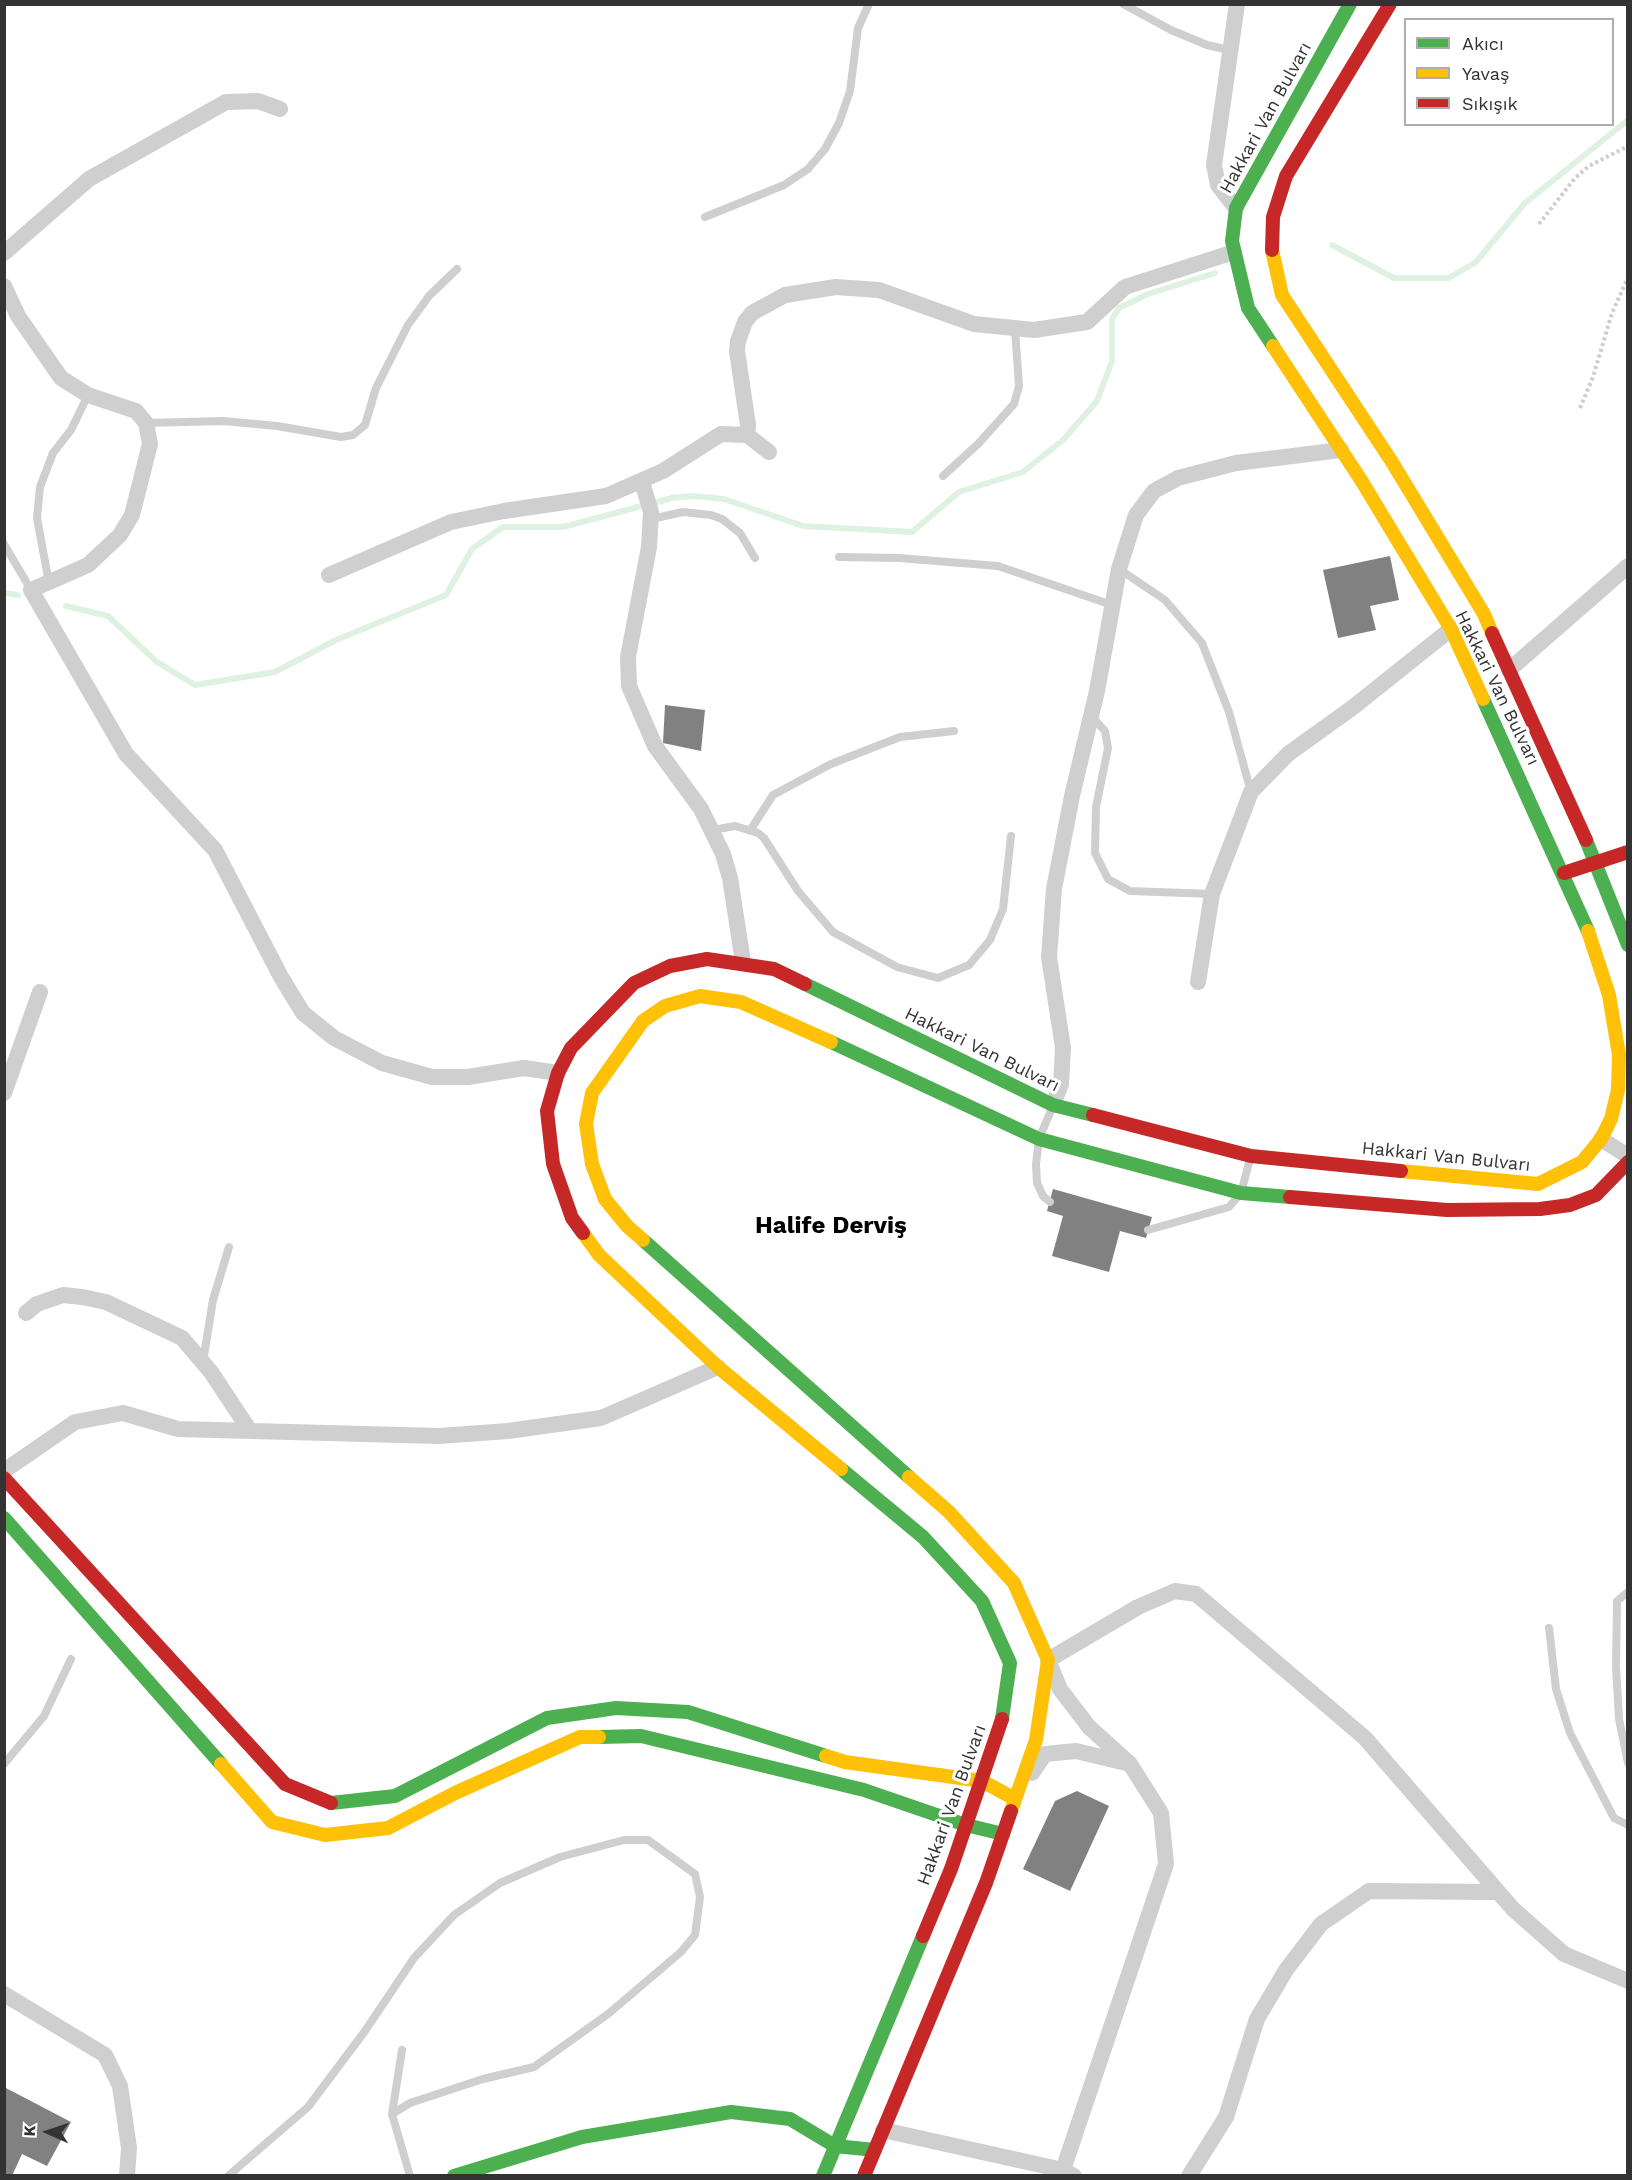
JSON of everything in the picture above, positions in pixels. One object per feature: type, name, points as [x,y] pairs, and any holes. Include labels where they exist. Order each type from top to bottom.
[{"type":"main road","name":"Hakkari Van Bulvarı","points":[[823,2175],[947,1879],[1000,1730],[1010,1663],[982,1601],[923,1537],[718,1367],[599,1255],[572,1218],[553,1164],[547,1111],[558,1073],[571,1048],[634,983],[680,964],[708,959],[743,962],[774,969],[1053,1105],[1251,1155],[1538,1184],[1582,1162],[1601,1139],[1611,1119],[1618,1090],[1619,1055],[1609,995],[1596,950],[1564,873],[1451,629],[1341,450],[1248,308],[1234,252],[1232,241],[1236,208],[1350,4]]},
{"type":"main road","name":"Hakkari Van Bulvarı","points":[[1390,4],[1263,215],[1282,296],[1392,462],[1484,614],[1595,861],[1628,945]]},
{"type":"main road","points":[[1236,208],[1263,215]]},
{"type":"main road","points":[[1564,873],[1628,852]]},
{"type":"main road","points":[[864,2175],[986,1883],[1036,1740],[1048,1660],[1014,1583],[949,1512],[627,1226],[605,1199],[592,1164],[586,1124],[592,1093],[643,1021],[665,1006],[700,996],[741,1002],[769,1012],[1039,1139],[1241,1193],[1447,1210],[1540,1209],[1570,1205],[1596,1195],[1628,1162]]},
{"type":"main road","points":[[4,1478],[285,1784],[333,1804],[395,1796],[547,1718],[616,1708],[688,1712],[845,1762],[982,1781],[1015,1799]]},
{"type":"main road","points":[[4,1518],[272,1822],[325,1835],[388,1828],[455,1793],[580,1737],[641,1736],[864,1790],[966,1825],[1003,1834]]},
{"type":"main road","points":[[454,2175],[582,2137],[731,2112],[790,2119],[835,2146],[875,2150]]},
{"type":"street","points":[[1236,208],[1218,185],[1214,165],[1237,4]]},
{"type":"street","points":[[4,253],[89,179],[226,102],[258,100],[280,109]]},
{"type":"street","points":[[747,435],[748,425],[737,351],[738,341],[745,322],[752,313],[778,298],[815,288],[868,289],[898,295],[965,322],[1014,330],[1087,322],[1125,287],[1234,252]]},
{"type":"street","points":[[4,286],[18,316],[61,378],[88,395],[136,411],[146,423],[150,444],[132,514],[120,535],[88,565],[32,590],[126,754],[215,850],[281,977],[303,1013],[334,1038],[382,1063],[432,1077],[468,1077],[524,1068],[558,1073]]},
{"type":"street","points":[[328,575],[451,522],[504,511],[606,496],[644,487],[714,436],[728,432],[747,435],[769,452]]},
{"type":"street","points":[[1053,1105],[1061,1084],[1063,1048],[1049,957],[1054,889],[1091,716],[1119,569],[1136,515],[1147,498],[1166,484],[1236,463],[1341,450]]},
{"type":"street","points":[[644,487],[651,516],[649,547],[628,657],[629,686],[655,746],[701,808],[713,830],[730,878],[743,962]]},
{"type":"street","points":[[1509,670],[1628,566]]},
{"type":"street","points":[[1198,982],[1212,894],[1251,792],[1288,754],[1352,708],[1451,629]]},
{"type":"street","points":[[4,1093],[40,992]]},
{"type":"street","points":[[1601,1139],[1628,1156]]},
{"type":"street","points":[[26,1313],[37,1304],[63,1295],[106,1302],[182,1338],[203,1362],[250,1431]]},
{"type":"street","points":[[4,1472],[75,1422],[123,1413],[178,1429],[439,1436],[508,1431],[601,1418],[718,1367]]},
{"type":"street","points":[[883,2130],[1069,2173],[1166,1864],[1161,1813],[1130,1764],[1089,1727],[1060,1689],[1048,1660],[1138,1607],[1175,1591],[1196,1594],[1365,1738],[1513,1910],[1564,1954],[1628,1981]]},
{"type":"street","points":[[1015,1799],[1046,1754],[1076,1751],[1130,1764]]},
{"type":"street","points":[[1189,2175],[1226,2117],[1257,2019],[1286,1970],[1321,1924],[1369,1891],[1497,1892]]},
{"type":"street","points":[[4,1994],[105,2055],[120,2086],[129,2148],[127,2175]]},
{"type":"lane","points":[[705,217],[784,185],[808,169],[821,154],[832,138],[845,107],[854,72],[858,28],[869,4]]},
{"type":"lane","points":[[1122,4],[1171,30],[1207,45],[1230,50]]},
{"type":"lane","points":[[146,423],[223,421],[277,426],[340,437],[353,435],[365,424],[379,380],[408,325],[429,296],[458,269]]},
{"type":"lane","points":[[943,476],[978,444],[1014,404],[1019,386],[1014,330]]},
{"type":"lane","points":[[49,583],[37,518],[40,488],[53,453],[71,430],[88,395]]},
{"type":"lane","points":[[651,516],[683,512],[711,515],[722,519],[740,533],[754,558]]},
{"type":"lane","points":[[4,544],[32,590]]},
{"type":"lane","points":[[838,557],[899,558],[998,566],[1112,605]]},
{"type":"lane","points":[[1119,569],[1165,600],[1202,642],[1229,712],[1251,792]]},
{"type":"lane","points":[[1091,716],[1106,730],[1108,748],[1096,807],[1095,853],[1108,879],[1130,891],[1212,894]]},
{"type":"lane","points":[[750,829],[773,795],[831,764],[900,737],[954,731]]},
{"type":"lane","points":[[713,830],[735,826],[750,829],[764,838],[798,891],[833,932],[897,967],[938,978],[969,964],[990,940],[1003,909],[1011,836]]},
{"type":"lane","points":[[1050,1202],[1043,1196],[1037,1182],[1039,1139],[1053,1105]]},
{"type":"lane","points":[[1148,1230],[1229,1207],[1241,1193],[1251,1155]]},
{"type":"lane","points":[[203,1362],[213,1300],[229,1247]]},
{"type":"lane","points":[[1628,1592],[1617,1601],[1616,1667],[1619,1719],[1628,1763]]},
{"type":"lane","points":[[1549,1628],[1552,1669],[1570,1733],[1614,1818],[1628,1825]]},
{"type":"lane","points":[[4,1764],[44,1716],[71,1659]]},
{"type":"lane","points":[[228,2175],[308,2108],[365,2031],[414,1958],[454,1916],[500,1883],[560,1857],[624,1840],[648,1840],[695,1874],[700,1897],[695,1935],[681,1952],[608,2014],[534,2067],[483,2079],[410,2103],[392,2114]]},
{"type":"lane","points":[[402,2050],[392,2114],[410,2175]]},
{"type":"path","points":[[1539,224],[1575,178],[1589,166],[1628,146]]},
{"type":"path","points":[[1580,408],[1596,367],[1612,313],[1628,277]]},
{"type":"building","points":[[1390,556],[1399,600],[1370,606],[1376,630],[1338,638],[1323,570]]},
{"type":"building","points":[[665,705],[705,710],[701,751],[663,743]]},
{"type":"building","points":[[1053,1189],[1152,1217],[1146,1238],[1120,1231],[1109,1272],[1052,1256],[1063,1216],[1047,1211]]},
{"type":"building","points":[[1077,1791],[1109,1806],[1070,1891],[1023,1869],[1055,1801]]},
{"type":"building","points":[[4,2087],[71,2122],[47,2166],[22,2154],[12,2176],[4,2176]]},
{"type":"waterway","points":[[1332,245],[1394,278],[1449,278],[1476,262],[1525,203],[1628,120]]},
{"type":"waterway","points":[[66,606],[108,616],[157,662],[195,685],[275,672],[336,640],[446,595],[472,549],[503,527],[563,527],[672,498],[692,496],[724,499],[803,526],[912,532],[959,492],[1023,472],[1063,440],[1097,401],[1112,361],[1112,319],[1119,308],[1148,294],[1215,273]]},
{"type":"waterway","points":[[4,593],[18,595]]},
{"type":"traffic: fast","points":[[1273,346],[1248,308],[1232,241],[1236,208],[1350,4]]},
{"type":"traffic: fast","points":[[1483,699],[1588,931]]},
{"type":"traffic: fast","points":[[1586,840],[1628,945]]},
{"type":"traffic: fast","points":[[805,984],[1053,1105],[1093,1115]]},
{"type":"traffic: fast","points":[[831,1042],[1039,1139],[1241,1193],[1290,1197]]},
{"type":"traffic: fast","points":[[643,1240],[909,1477]]},
{"type":"traffic: fast","points":[[841,1469],[923,1537],[982,1601],[1010,1663],[1002,1719]]},
{"type":"traffic: fast","points":[[4,1518],[221,1764]]},
{"type":"traffic: fast","points":[[331,1803],[395,1796],[547,1718],[616,1708],[688,1712],[826,1756]]},
{"type":"traffic: fast","points":[[599,1737],[641,1736],[864,1790],[966,1825],[1003,1834]]},
{"type":"traffic: fast","points":[[823,2176],[923,1936]]},
{"type":"traffic: fast","points":[[454,2176],[582,2137],[731,2112],[790,2119],[835,2146],[875,2150]]},
{"type":"traffic: slow","points":[[1272,250],[1282,295],[1392,462],[1484,614],[1492,633]]},
{"type":"traffic: slow","points":[[1273,346],[1361,480],[1451,629],[1483,699]]},
{"type":"traffic: slow","points":[[1401,1171],[1538,1184],[1582,1162],[1601,1139],[1611,1119],[1618,1090],[1619,1055],[1609,995],[1588,931]]},
{"type":"traffic: slow","points":[[643,1240],[627,1226],[605,1199],[592,1164],[586,1124],[592,1093],[643,1021],[665,1006],[700,996],[741,1002],[831,1042]]},
{"type":"traffic: slow","points":[[583,1233],[599,1255],[718,1367],[841,1469]]},
{"type":"traffic: slow","points":[[909,1477],[949,1512],[1014,1583],[1048,1660],[1036,1740],[1011,1811]]},
{"type":"traffic: slow","points":[[221,1764],[272,1822],[325,1835],[388,1828],[455,1793],[580,1737],[599,1737]]},
{"type":"traffic: slow","points":[[826,1756],[845,1762],[982,1781],[1015,1799]]},
{"type":"traffic: jam","points":[[1272,250],[1273,217],[1286,176],[1390,4]]},
{"type":"traffic: jam","points":[[1492,633],[1586,840]]},
{"type":"traffic: jam","points":[[1564,873],[1628,852]]},
{"type":"traffic: jam","points":[[583,1233],[572,1218],[553,1164],[547,1111],[558,1073],[571,1048],[634,983],[670,966],[707,959],[774,969],[805,984]]},
{"type":"traffic: jam","points":[[1093,1115],[1251,1156],[1401,1171]]},
{"type":"traffic: jam","points":[[1290,1197],[1447,1210],[1540,1209],[1570,1205],[1596,1195],[1628,1162]]},
{"type":"traffic: jam","points":[[4,1478],[285,1784],[331,1803]]},
{"type":"traffic: jam","points":[[923,1936],[951,1869],[1002,1719]]},
{"type":"traffic: jam","points":[[864,2176],[986,1883],[1011,1811]]},
{"type":"district","name":"Halife Derviş","points":[[831,1226]]}]
